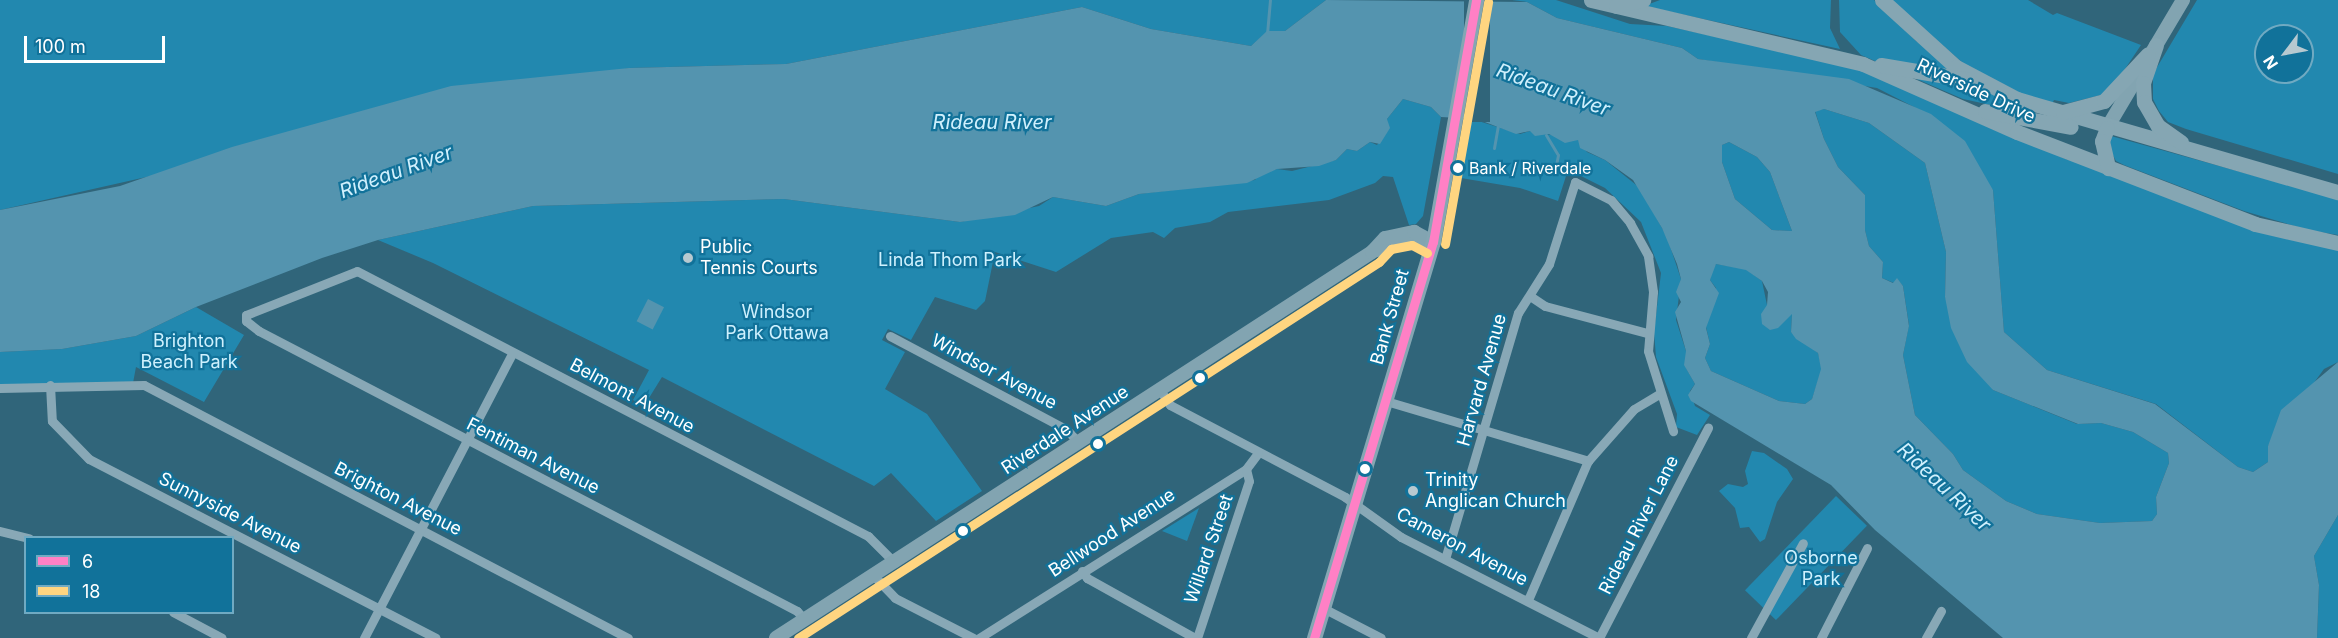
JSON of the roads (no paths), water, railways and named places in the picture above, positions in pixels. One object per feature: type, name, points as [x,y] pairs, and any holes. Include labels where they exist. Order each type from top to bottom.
[{"type":"main road","name":"Bank Street","points":[[1314,638],[1356,505],[1433,242],[1453,143],[1476,0]]},
{"type":"main road","name":"Riverside Drive","points":[[1591,0],[1863,64],[2108,168],[2255,224],[2338,243]]},
{"type":"main road","points":[[1613,7],[1643,0]]},
{"type":"main road","name":"Riverside Drive","points":[[1882,0],[1930,47],[1983,83],[2055,113],[2338,192]]},
{"type":"main road","points":[[2055,113],[2084,109],[2104,101],[2156,45]]},
{"type":"main road","points":[[2156,45],[2143,83],[2147,110],[2163,131],[2197,151]]},
{"type":"main road","points":[[1863,64],[1912,68],[1983,83]]},
{"type":"main road","points":[[1964,108],[2092,133],[2107,128]]},
{"type":"main road","points":[[2107,128],[2102,141],[2108,168]]},
{"type":"street","points":[[2107,128],[2183,0]]},
{"type":"street","name":"Harvard Avenue","points":[[1445,560],[1518,313],[1549,264],[1575,182],[1611,200],[1643,245],[1653,274],[1647,333]]},
{"type":"street","name":"Riverdale Avenue","points":[[776,638],[1373,251],[1385,238],[1408,233],[1420,234],[1433,242]]},
{"type":"street","name":"Belmont Avenue","points":[[246,321],[246,315],[252,311],[357,271],[868,536],[896,562]]},
{"type":"street","points":[[1530,296],[1545,306],[1647,333],[1650,362],[1673,431]]},
{"type":"street","name":"Fentiman Avenue","points":[[246,321],[466,440],[797,611],[805,620]]},
{"type":"street","name":"Windsor Avenue","points":[[890,336],[1066,429],[1078,442]]},
{"type":"street","points":[[364,638],[419,528],[513,352]]},
{"type":"street","name":"Brighton Avenue","points":[[0,388],[133,382],[152,388],[628,638]]},
{"type":"street","name":"Sunnyside Avenue","points":[[50,385],[52,422],[89,459],[436,638]]},
{"type":"street","name":"Cameron Avenue","points":[[1160,390],[1170,405],[1356,505],[1401,537],[1599,638]]},
{"type":"street","points":[[1528,600],[1588,461],[1631,412],[1661,393]]},
{"type":"street","points":[[1386,400],[1588,461]]},
{"type":"street","name":"Rideau River Lane","points":[[1599,638],[1708,428]]},
{"type":"street","name":"Bellwood Avenue","points":[[979,638],[1082,571],[1246,470],[1258,453]]},
{"type":"street","name":"Willard Street","points":[[1196,638],[1249,481],[1246,470]]},
{"type":"street","points":[[0,531],[24,536]]},
{"type":"street","points":[[1751,638],[1803,543]]},
{"type":"street","points":[[1821,638],[1867,548]]},
{"type":"street","points":[[1082,571],[1087,578],[1196,638]]},
{"type":"street","points":[[874,576],[895,598],[973,638]]},
{"type":"street","points":[[1323,608],[1382,638]]},
{"type":"street","points":[[1926,638],[1941,611]]},
{"type":"street","points":[[177,614],[222,638]]},
{"type":"water","name":"Rideau River","points":[[1326,0],[1527,2],[1557,18],[1682,48],[1698,59],[1849,79],[1931,114],[1965,141],[1993,190],[2004,332],[2047,370],[2155,404],[2238,467],[2253,472],[2268,462],[2268,446],[2281,410],[2338,362],[2338,515],[2314,556],[2319,585],[2317,638],[2003,638],[1875,530],[1831,485],[1691,401],[1688,395],[1695,384],[1684,365],[1686,351],[1675,312],[1681,302],[1676,292],[1681,279],[1662,228],[1633,180],[1605,160],[1580,148],[1578,140],[1565,143],[1549,134],[1535,136],[1530,131],[1516,134],[1477,119],[1441,117],[1431,107],[1403,99],[1387,119],[1390,128],[1380,144],[1370,142],[1357,151],[1347,149],[1336,160],[1319,166],[1277,169],[1247,183],[1139,194],[1106,206],[1053,197],[1015,215],[960,222],[784,199],[533,206],[378,240],[322,258],[196,307],[136,336],[62,349],[0,352],[0,210],[120,186],[232,147],[451,86],[629,68],[786,64],[1082,7],[1151,29],[1251,46],[1267,31],[1285,31]],"holes":[[[1824,109],[1869,123],[1925,163],[1946,252],[1945,297],[1951,328],[1967,362],[1993,390],[2078,424],[2101,423],[2133,432],[2168,453],[2169,463],[2156,497],[2157,514],[2152,521],[2100,523],[2037,514],[2006,501],[1963,470],[1953,454],[1915,415],[1903,355],[1909,326],[1903,286],[1897,278],[1893,283],[1882,278],[1883,262],[1869,246],[1865,230],[1865,195],[1838,167],[1824,139],[1815,112]],[[1729,142],[1757,157],[1770,172],[1792,231],[1772,230],[1735,199],[1722,162],[1722,145]],[[1716,264],[1746,270],[1762,281],[1768,292],[1767,305],[1761,314],[1762,324],[1770,330],[1778,328],[1792,314],[1791,332],[1796,339],[1818,353],[1821,369],[1812,399],[1805,404],[1779,401],[1711,371],[1705,358],[1710,344],[1706,328],[1719,293],[1710,280]]]},
{"type":"water","points":[[648,299],[664,307],[653,329],[637,321]]},
{"type":"waterway","points":[[1267,34],[1270,0]]},
{"type":"waterway","points":[[1494,148],[1498,125]]},
{"type":"waterway","points":[[1546,135],[1558,155],[1555,170]]},
{"type":"place","name":"Bank / Riverdale","points":[[1458,168]]},
{"type":"place","name":"Public Tennis Courts","points":[[688,258]]},
{"type":"place","name":"Trinity Anglican Church","points":[[1413,491]]},
{"type":"park label","name":"Linda Thom Park","points":[[950,260]]},
{"type":"park label","name":"Windsor Park Ottawa","points":[[777,323]]},
{"type":"park label","name":"Brighton Beach Park","points":[[189,352]]},
{"type":"park label","name":"Osborne Park","points":[[1821,569]]}]
